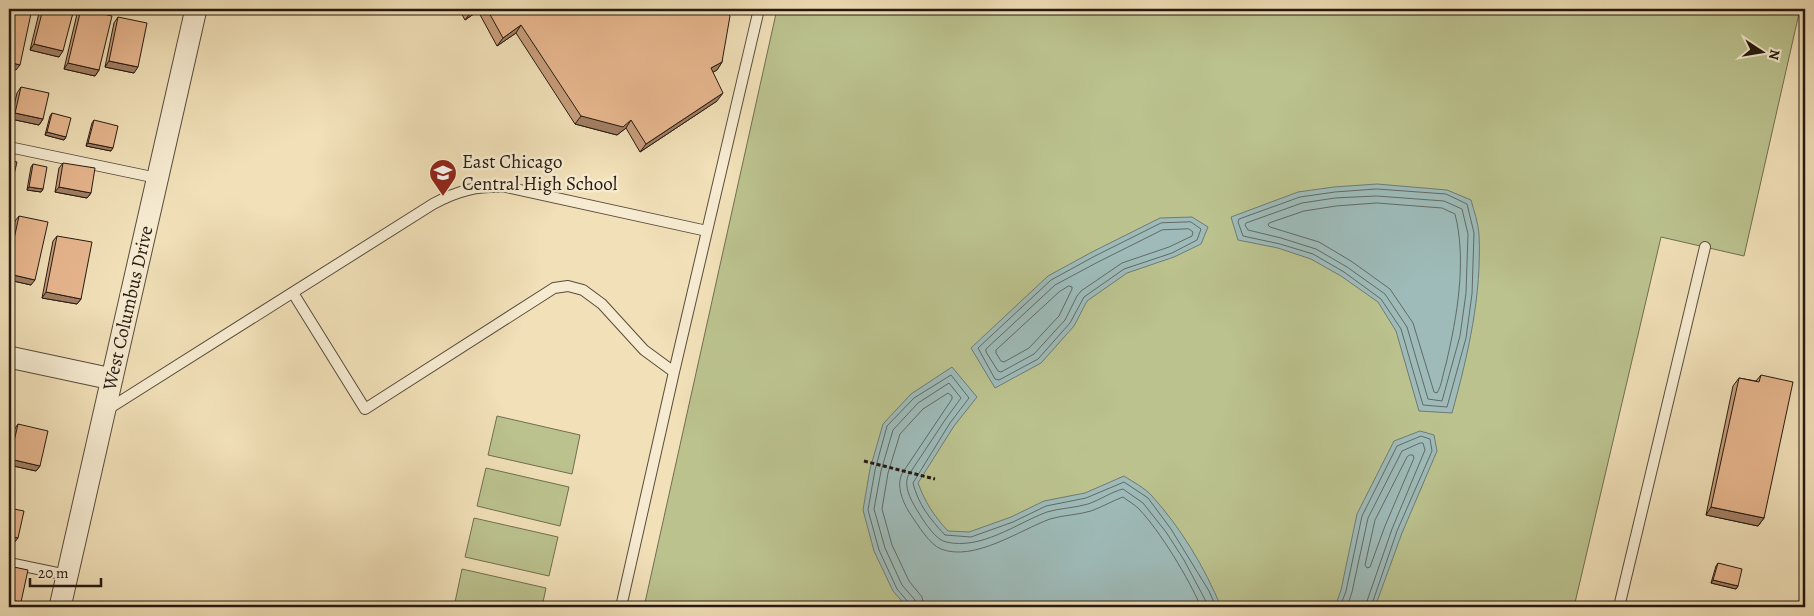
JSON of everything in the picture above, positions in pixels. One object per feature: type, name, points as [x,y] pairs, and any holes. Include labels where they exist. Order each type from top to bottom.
[{"type":"street","name":"West Columbus Drive","points":[[60,607],[196,9]]},
{"type":"street","points":[[9,357],[112,378]]},
{"type":"lane","points":[[621,607],[759,9]]},
{"type":"lane","points":[[9,147],[157,178]]},
{"type":"lane","points":[[104,412],[433,204],[468,189],[506,187],[707,231]]},
{"type":"lane","points":[[1619,607],[1705,247]]},
{"type":"lane","points":[[293,293],[365,410],[554,288],[568,286],[584,290],[602,304],[644,350],[674,372]]},
{"type":"lane","points":[[9,563],[67,575]]},
{"type":"path","points":[[864,461],[935,479]]},
{"type":"green space","points":[[777,9],[1800,9],[1744,256],[1661,237],[1574,607],[644,607]]},
{"type":"green space","points":[[497,416],[580,435],[572,474],[488,455]]},
{"type":"green space","points":[[486,468],[569,487],[560,526],[477,506]]},
{"type":"green space","points":[[474,518],[558,537],[549,576],[465,557]]},
{"type":"green space","points":[[462,569],[546,588],[542,607],[454,607]]},
{"type":"water","points":[[1377,184],[1447,190],[1471,200],[1479,234],[1478,280],[1473,325],[1452,413],[1419,411],[1396,331],[1378,302],[1341,276],[1311,259],[1278,248],[1238,240],[1231,217],[1298,192]]},
{"type":"water","points":[[1192,217],[1208,227],[1201,244],[1174,257],[1127,273],[1087,301],[1074,326],[1041,363],[995,388],[971,348],[1048,276],[1160,218]]},
{"type":"water","points":[[952,367],[977,397],[954,426],[918,483],[930,509],[948,531],[969,532],[1011,517],[1044,501],[1085,493],[1124,476],[1149,493],[1173,521],[1200,563],[1221,607],[907,607],[893,591],[874,551],[863,510],[870,469],[883,424],[911,394]]},
{"type":"water","points":[[1420,431],[1434,435],[1437,451],[1402,533],[1375,607],[1335,607],[1341,590],[1357,514],[1394,441]]},
{"type":"building","points":[[9,9],[32,9],[20,65],[9,62]]},
{"type":"building","points":[[43,9],[74,9],[63,51],[34,44]]},
{"type":"building","points":[[81,9],[112,16],[99,70],[68,63]]},
{"type":"building","name":"East Chicago Central High School","points":[[487,9],[725,9],[730,16],[722,62],[711,68],[723,93],[646,144],[631,120],[623,127],[581,116],[521,25],[503,38]]},
{"type":"building","points":[[118,17],[147,23],[138,67],[109,61]]},
{"type":"building","points":[[21,87],[49,93],[43,119],[15,113]]},
{"type":"building","points":[[52,113],[71,118],[66,137],[47,132]]},
{"type":"building","points":[[94,120],[118,126],[113,148],[88,143]]},
{"type":"building","points":[[9,160],[17,162],[12,183],[9,182]]},
{"type":"building","points":[[63,163],[95,168],[91,193],[59,187]]},
{"type":"building","points":[[33,164],[47,167],[43,189],[29,187]]},
{"type":"building","points":[[19,216],[48,222],[35,280],[9,274],[9,262]]},
{"type":"building","points":[[57,236],[92,242],[81,299],[46,292]]},
{"type":"building","points":[[1761,375],[1793,382],[1764,518],[1711,507],[1739,378],[1759,382]]},
{"type":"building","points":[[18,424],[48,431],[40,466],[10,459]]},
{"type":"building","points":[[9,508],[24,511],[18,538],[9,536]]},
{"type":"building","points":[[1718,563],[1742,569],[1738,586],[1713,580]]},
{"type":"building","points":[[9,566],[28,570],[21,602],[9,600]]},
{"type":"place","name":"East Chicago Central High School","points":[[443,197]]}]
